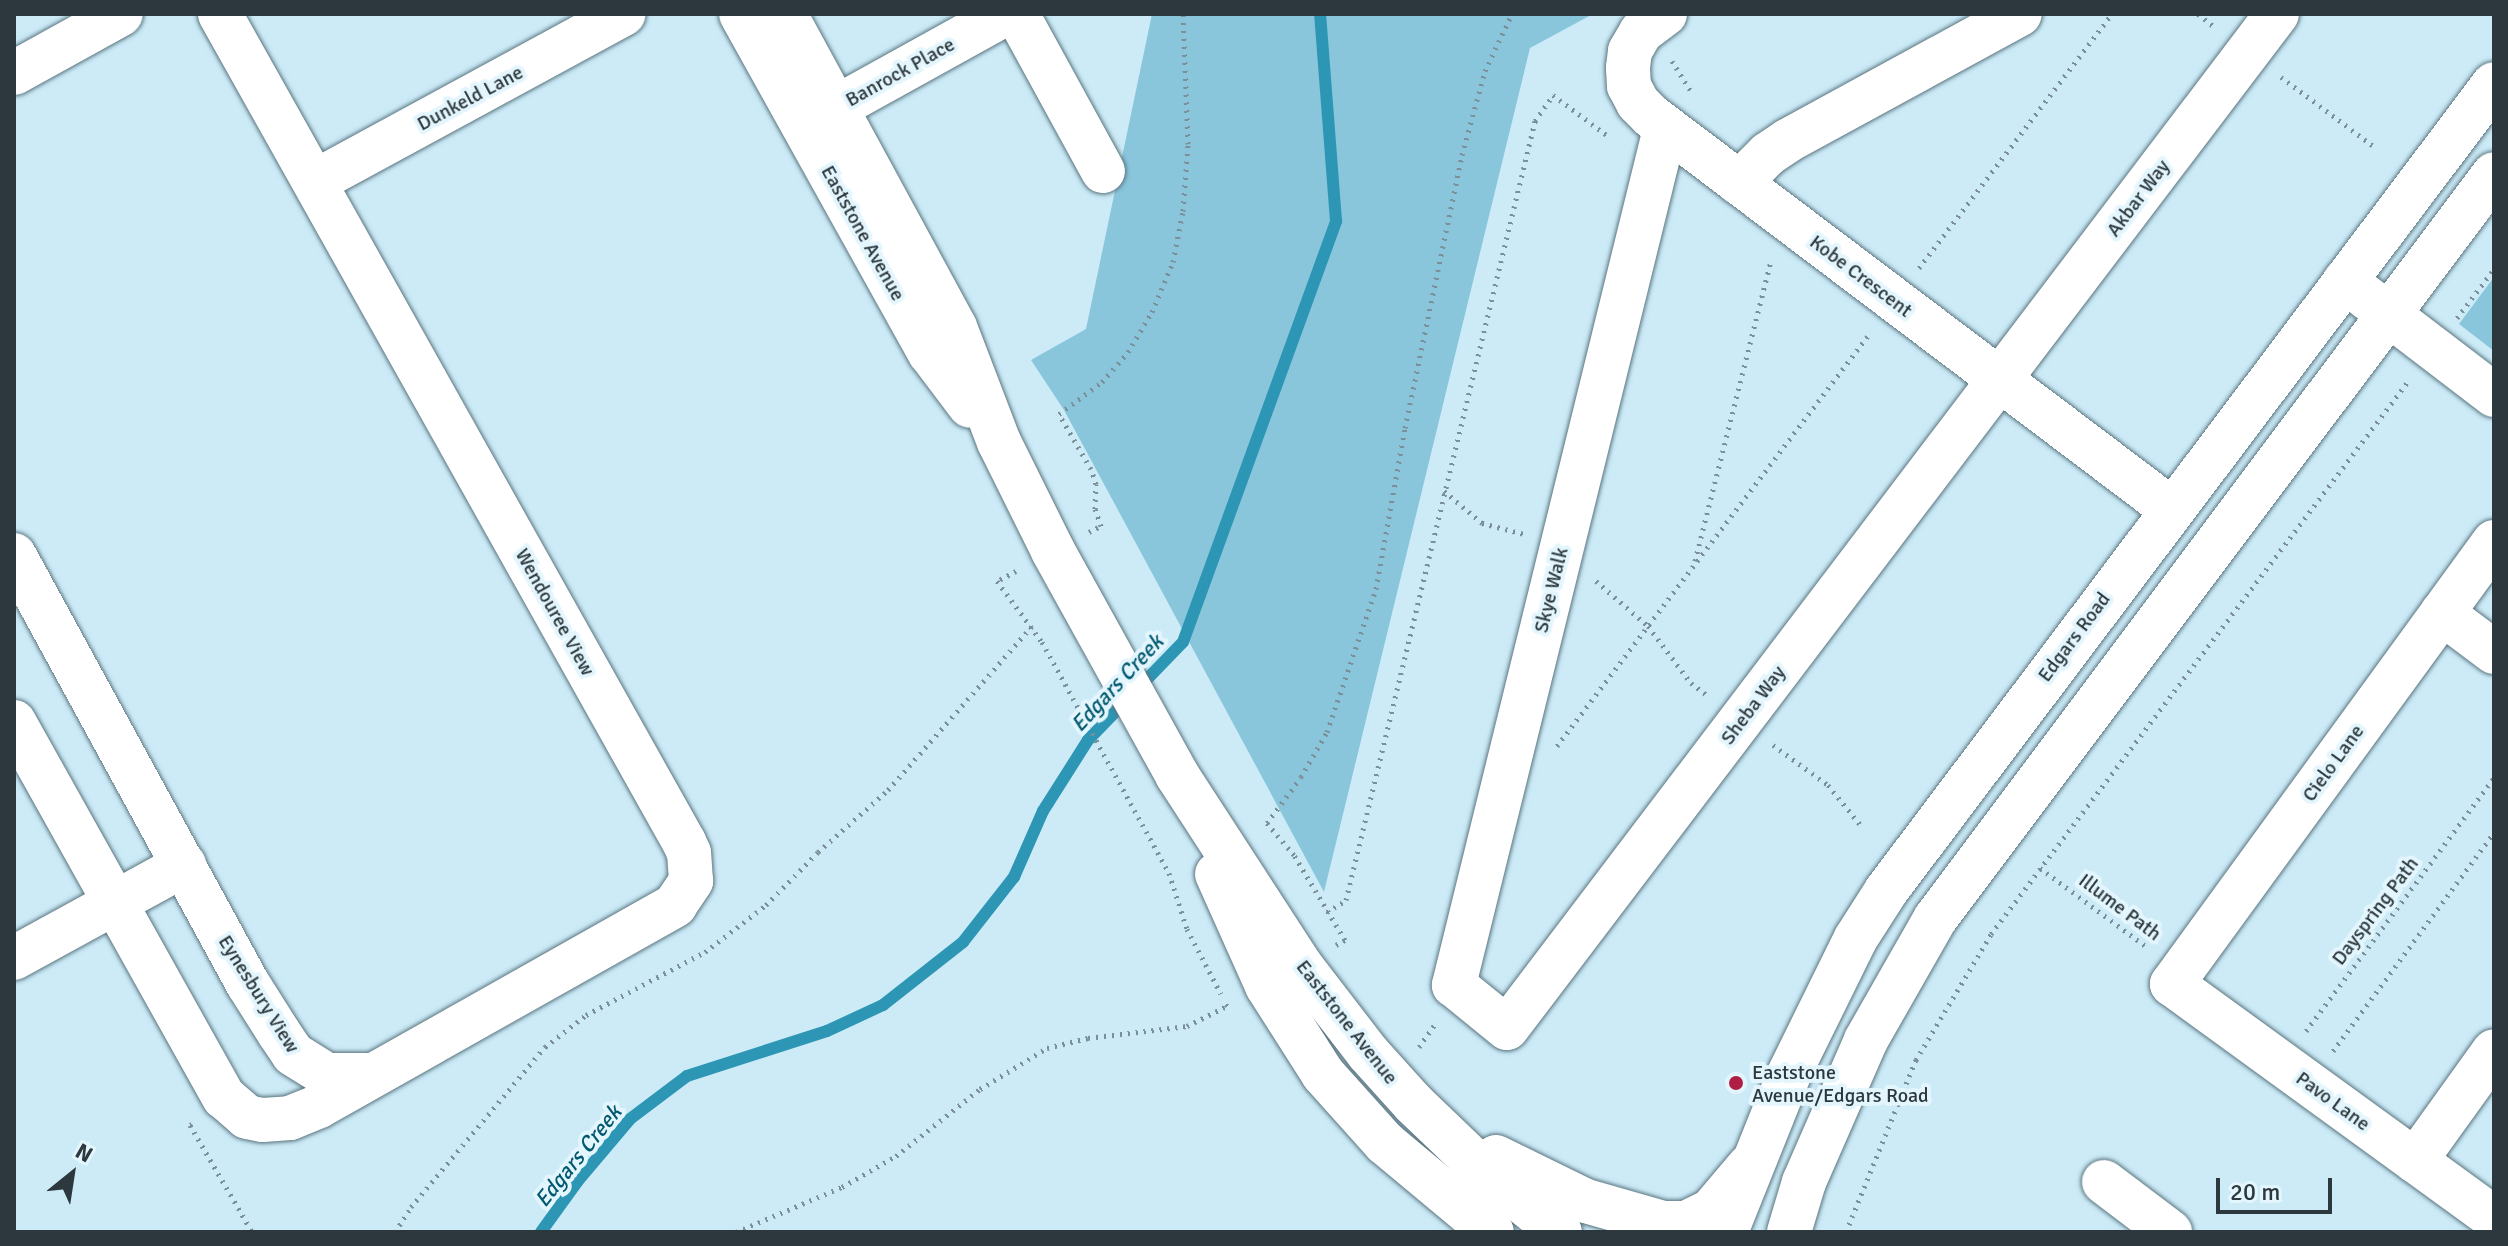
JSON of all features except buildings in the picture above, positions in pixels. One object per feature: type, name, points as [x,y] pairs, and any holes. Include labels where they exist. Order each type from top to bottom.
[{"type":"street","points":[[14,73],[121,14]]},
{"type":"street","name":"Wendouree View","points":[[220,14],[684,842],[692,866],[691,881],[675,905],[368,1075]]},
{"type":"street","name":"Dunkeld Lane","points":[[316,181],[624,14]]},
{"type":"street","name":"Eaststone Avenue","points":[[741,14],[930,353],[999,442]]},
{"type":"street","name":"Eaststone Avenue","points":[[785,14],[955,327],[999,442],[1053,551],[1177,775],[1329,1005],[1413,1103],[1485,1172],[1560,1232]]},
{"type":"street","name":"Banrock Place","points":[[837,107],[1005,14]]},
{"type":"street","points":[[1017,14],[1103,171]]},
{"type":"street","name":"Kobe Crescent","points":[[1665,14],[1641,32],[1630,51],[1629,86],[1638,103],[1665,129],[2171,509]]},
{"type":"street","points":[[1739,183],[1768,154],[1787,141],[2020,14]]},
{"type":"street","name":"Akbar Way","points":[[1999,382],[2277,14]]},
{"type":"street","name":"Edgars Road","points":[[1726,1232],[1753,1161],[1824,999],[1878,903],[1940,815],[2494,84]]},
{"type":"street","name":"Skye Walk","points":[[1507,1028],[1454,985],[1665,129]]},
{"type":"street","points":[[1789,1232],[1820,1143],[1866,1040],[1935,919],[2494,174]]},
{"type":"street","points":[[2345,281],[2494,395]]},
{"type":"street","name":"Sheba Way","points":[[1507,1028],[1999,382]]},
{"type":"street","name":"Cielo Lane","points":[[2176,978],[2494,542]]},
{"type":"street","name":"Eynesbury View","points":[[14,555],[248,984],[293,1054],[327,1075],[368,1075]]},
{"type":"street","points":[[2442,613],[2494,652]]},
{"type":"street","points":[[14,722],[113,903],[230,1105],[247,1117],[290,1118],[319,1106],[368,1075]]},
{"type":"street","name":"Eaststone Avenue","points":[[1177,775],[1234,916],[1288,1024],[1352,1110],[1437,1189],[1492,1232]]},
{"type":"street","points":[[14,958],[184,865]]},
{"type":"street","name":"Pavo Lane","points":[[2176,978],[2295,1074],[2494,1218]]},
{"type":"street","points":[[2415,1161],[2494,1051]]},
{"type":"street","points":[[1413,1103],[1508,1165],[1586,1201],[1663,1223],[1686,1223],[1711,1211],[1753,1161]]},
{"type":"street","points":[[2104,1182],[2155,1228]]},
{"type":"path","points":[[736,1232],[842,1187],[896,1156],[980,1089],[1047,1048],[1088,1038],[1187,1026],[1227,1006],[1187,929],[1169,873],[1042,642],[1032,626],[1013,607],[997,581],[1101,526],[1091,469],[1059,414],[1102,382],[1128,352],[1152,312],[1173,262],[1183,211],[1188,144],[1183,14]]},
{"type":"path","points":[[1327,912],[1294,855],[1267,823],[1301,777],[1327,732],[1376,589],[1405,428],[1462,155],[1485,71],[1512,14]]},
{"type":"path","points":[[1555,748],[2112,14]]},
{"type":"path","points":[[2198,14],[2376,148]]},
{"type":"path","points":[[1694,567],[1771,260]]},
{"type":"path","points":[[1846,1232],[1916,1060],[1991,934],[2442,356],[2494,269]]},
{"type":"path","points":[[1444,491],[1482,523],[1540,539],[1560,553],[1648,626],[1691,683],[1828,785],[1863,828]]},
{"type":"path","name":"Dayspring Path","points":[[2295,1074],[2494,778]]},
{"type":"path","points":[[2295,1074],[2494,833]]},
{"type":"path","name":"Illume Path","points":[[2040,868],[2176,978]]},
{"type":"path","points":[[230,1105],[190,1125],[252,1232]]},
{"type":"shaded area","points":[[1152,14],[1593,14],[1530,48],[1324,892],[1064,410],[1031,360],[1086,329]]},
{"type":"shaded area","points":[[2494,277],[2494,351],[2459,324]]},
{"type":"waterway","name":"Edgars Creek","points":[[541,1232],[577,1182],[630,1119],[687,1076],[827,1031],[883,1005],[963,942],[1014,877],[1043,811],[1088,740],[1183,642],[1336,221],[1320,14]]},
{"type":"place","name":"Eaststone Avenue/Edgars Road","points":[[1736,1083]]}]
